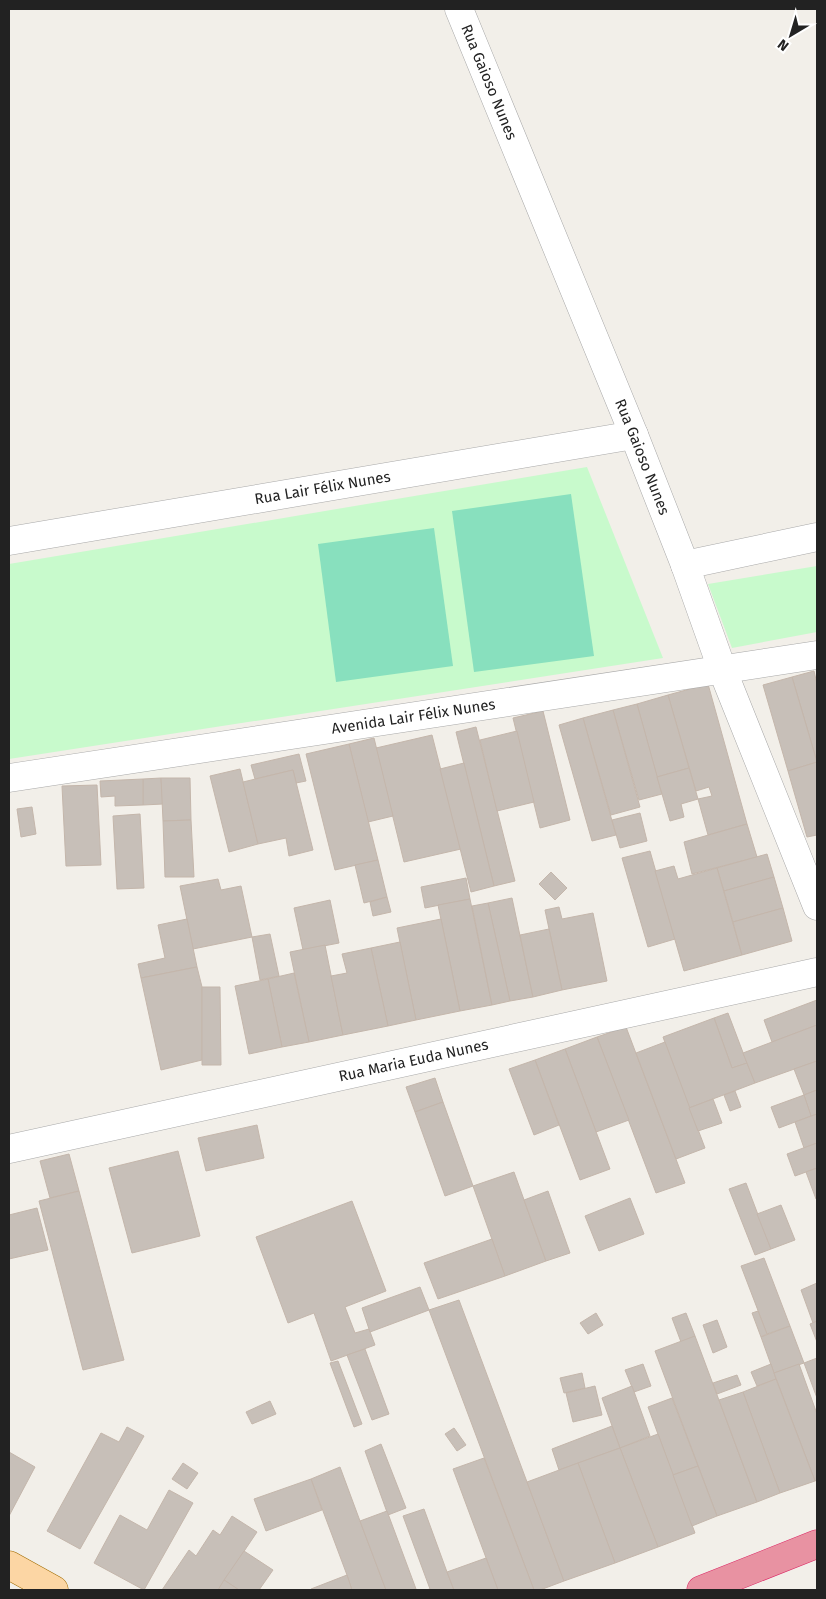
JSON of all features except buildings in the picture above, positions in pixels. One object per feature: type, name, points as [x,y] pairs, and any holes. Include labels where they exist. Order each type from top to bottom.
[{"type":"highway","points":[[701,1590],[817,1544]]},
{"type":"main road","points":[[9,1565],[54,1590]]},
{"type":"street","name":"Rua Gaioso Nunes","points":[[459,9],[634,435],[685,565],[722,670],[817,906]]},
{"type":"street","name":"Rua Lair Félix Nunes","points":[[9,541],[634,435]]},
{"type":"street","points":[[685,565],[817,537]]},
{"type":"street","name":"Avenida Lair Félix Nunes","points":[[9,778],[817,655]]},
{"type":"street","name":"Rua Maria Euda Nunes","points":[[9,1149],[817,972]]},
{"type":"green space","points":[[587,467],[663,658],[9,759],[9,564]]},
{"type":"green space","points":[[571,494],[594,656],[474,672],[452,511]]},
{"type":"green space","points":[[434,528],[453,666],[336,682],[318,544]]},
{"type":"green space","points":[[817,566],[817,632],[732,648],[708,584]]}]
